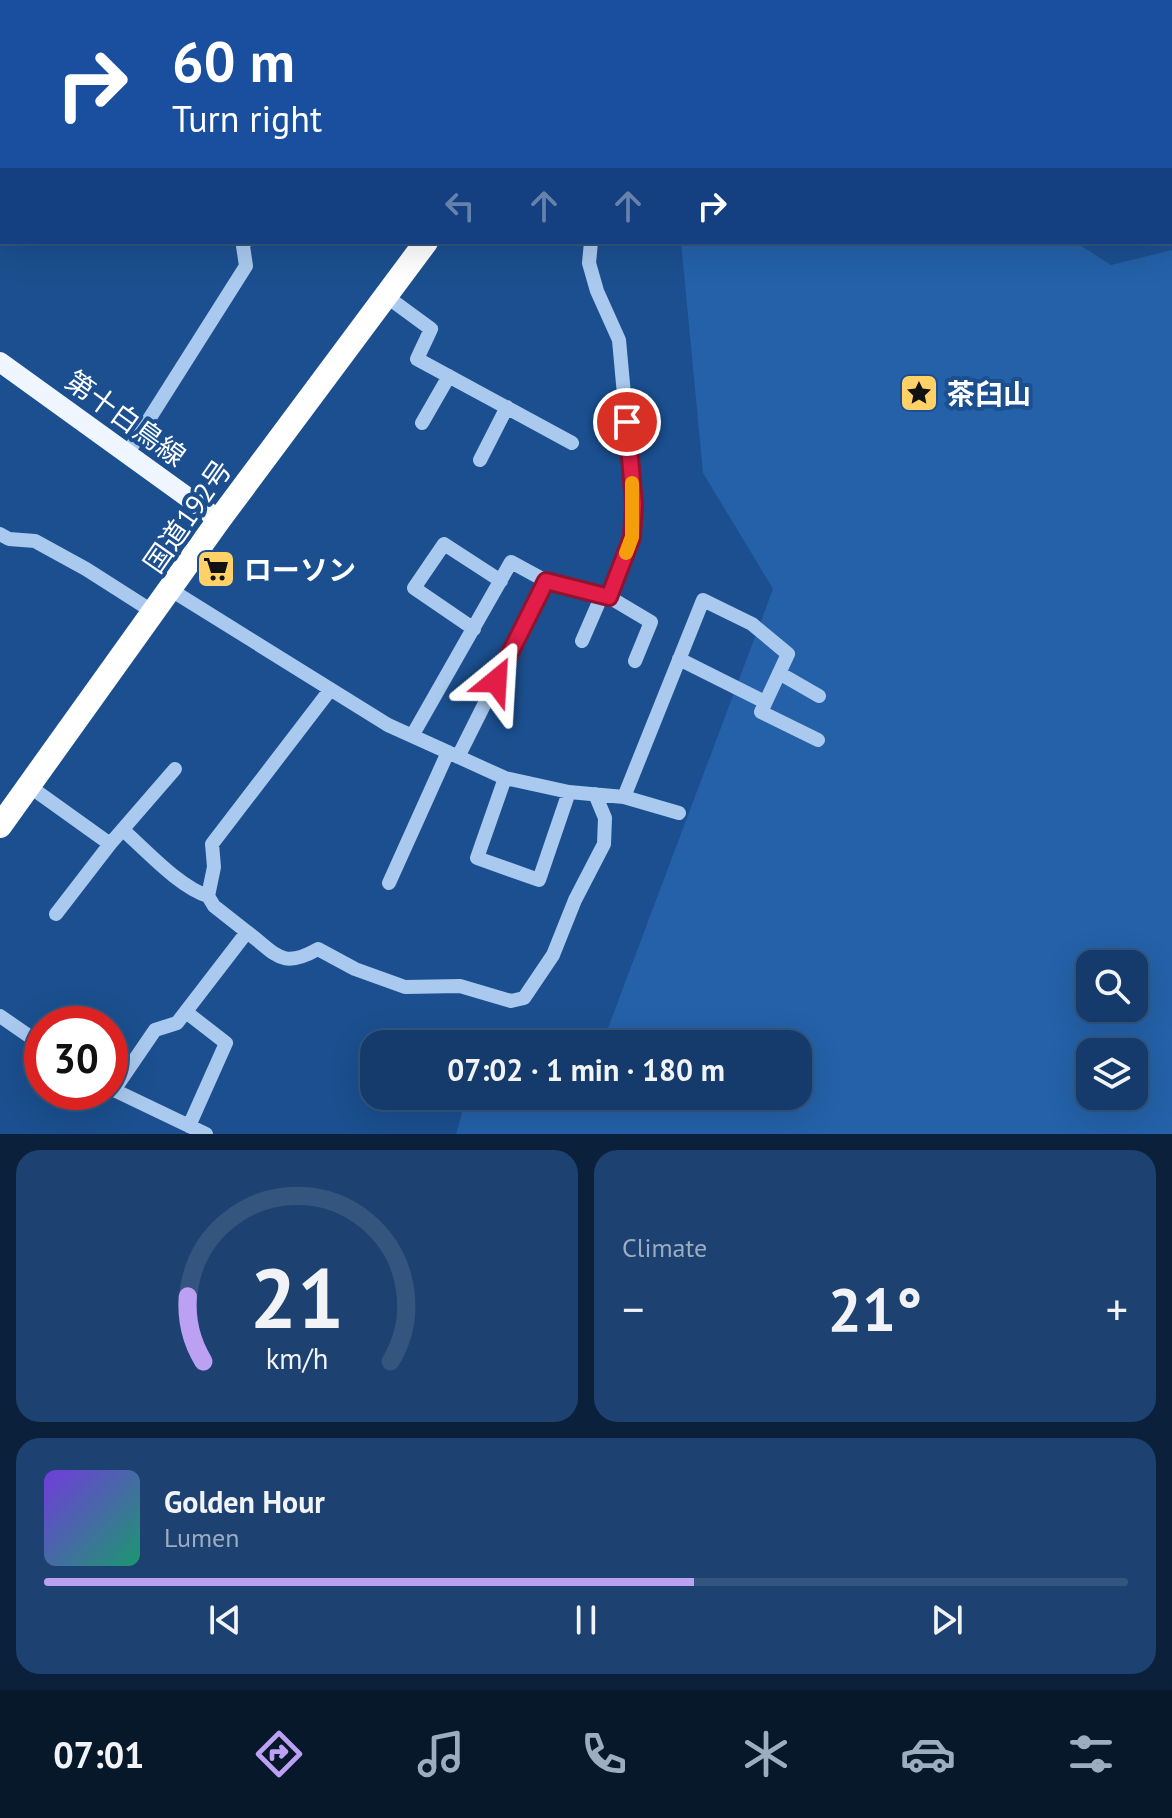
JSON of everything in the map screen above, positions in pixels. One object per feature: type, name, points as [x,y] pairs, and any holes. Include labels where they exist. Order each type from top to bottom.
[{"type":"highway","name":"国道192号","points":[[0,826],[219,520],[386,296],[416,246]]},
{"type":"main road","name":"第十白鳥線","points":[[0,362],[219,520]]},
{"type":"street","points":[[127,454],[246,266],[244,244]]},
{"type":"street","points":[[582,641],[632,537],[634,504],[619,340],[593,277],[589,263],[591,244]]},
{"type":"street","points":[[386,296],[431,329],[417,359],[572,443]]},
{"type":"street","points":[[422,423],[449,376]]},
{"type":"street","points":[[480,460],[507,407]]},
{"type":"street","points":[[0,534],[9,539],[35,541],[155,613]]},
{"type":"street","points":[[474,629],[414,588],[444,544],[501,581]]},
{"type":"street","points":[[412,736],[511,562],[546,581],[605,596],[651,622],[635,661]]},
{"type":"street","points":[[389,883],[453,754],[546,581]]},
{"type":"street","points":[[171,590],[388,725],[505,778],[569,792],[624,797],[679,813]]},
{"type":"street","points":[[624,797],[703,600],[752,624],[788,654],[761,712],[818,740]]},
{"type":"street","points":[[679,659],[765,702]]},
{"type":"street","points":[[779,673],[819,696]]},
{"type":"street","points":[[208,896],[214,867],[212,844],[330,690]]},
{"type":"street","points":[[56,914],[110,844],[175,769]]},
{"type":"street","points":[[505,778],[477,858],[539,880],[569,792]]},
{"type":"street","points":[[29,786],[110,844]]},
{"type":"street","points":[[123,830],[185,884],[208,896],[214,906],[285,959],[299,960],[318,949],[355,969],[405,987],[460,986],[511,1001],[524,998],[553,955],[575,900],[604,844],[605,818],[595,794]]},
{"type":"street","points":[[128,1066],[155,1030],[177,1023],[247,932]]},
{"type":"street","points":[[186,1012],[226,1043],[189,1126]]},
{"type":"street","points":[[0,1016],[24,1033]]},
{"type":"street","points":[[128,1096],[206,1134]]},
{"type":"shaded area","points":[[681,244],[1078,244],[1111,265],[1172,250],[1172,1134],[456,1134],[463,1110],[812,1110],[812,1030],[607,1030],[773,589],[703,473]]},
{"type":"slow traffic","points":[[626,553],[632,537],[632,483]]},
{"type":"place","name":"茶臼山","points":[[919,393]]},
{"type":"place","name":"ローソン","points":[[216,569]]},
{"type":"route","points":[[496,681],[546,581],[609,597],[632,537],[634,504],[627,422]]}]
